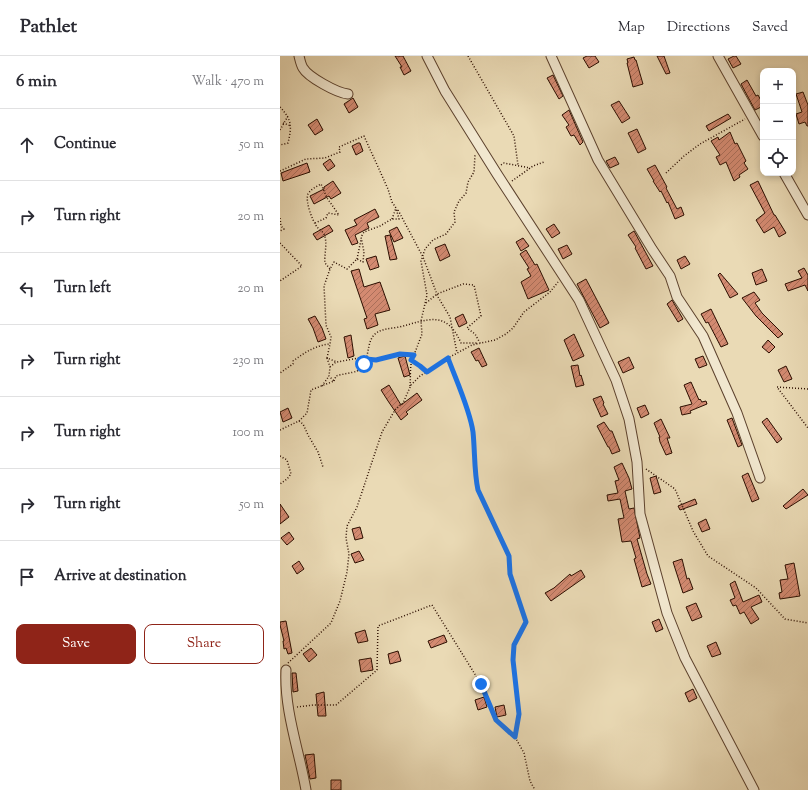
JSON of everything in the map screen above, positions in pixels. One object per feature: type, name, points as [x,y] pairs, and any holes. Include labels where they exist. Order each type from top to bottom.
[{"type":"street","points":[[299,56],[303,69],[308,74],[328,87],[348,94]]},
{"type":"street","points":[[427,56],[445,91],[579,300],[616,380],[629,419],[636,462],[640,514],[667,614],[685,658],[754,790]]},
{"type":"street","points":[[551,56],[598,160],[670,276],[677,298],[703,336],[737,413],[760,478]]},
{"type":"street","points":[[718,56],[760,130]]},
{"type":"street","points":[[786,176],[808,215]]},
{"type":"street","points":[[286,670],[284,710],[302,770],[306,790]]},
{"type":"path","points":[[468,56],[514,136],[518,164]]},
{"type":"path","points":[[280,108],[288,116],[291,126],[288,143],[280,145]]},
{"type":"path","points":[[666,173],[684,156],[700,144],[752,115]]},
{"type":"path","points":[[280,130],[288,116]]},
{"type":"path","points":[[283,123],[291,126]]},
{"type":"path","points":[[280,171],[306,159],[325,158],[340,152],[339,147],[364,136],[388,189],[392,202],[423,257],[437,294],[450,317],[457,353]]},
{"type":"path","points":[[410,388],[411,360],[422,334],[421,321],[427,295],[421,261],[425,249],[433,240],[446,234],[455,222],[454,212],[459,201],[466,193],[468,182],[474,172],[475,153],[480,146]]},
{"type":"path","points":[[505,186],[531,168],[544,162]]},
{"type":"path","points":[[494,168],[504,163],[518,164],[531,168]]},
{"type":"path","points":[[315,223],[326,218],[328,213],[339,215],[335,207],[327,198],[321,184],[311,190],[308,195],[308,202],[311,216],[315,223],[323,234],[326,244],[325,263],[330,269]]},
{"type":"path","points":[[322,386],[329,376],[330,367],[327,358],[331,337],[326,325],[324,286],[330,269],[334,262],[347,269],[357,259],[361,238],[364,232],[380,226],[392,219],[399,220],[396,208]]},
{"type":"path","points":[[392,219],[396,208]]},
{"type":"path","points":[[280,218],[281,226],[284,229],[280,232]]},
{"type":"path","points":[[357,259],[363,262],[364,252],[361,238]]},
{"type":"path","points":[[280,282],[302,266],[281,245]]},
{"type":"path","points":[[286,670],[288,664],[331,623],[340,601],[347,572],[349,554],[346,538],[347,526],[360,500],[382,432],[395,410],[403,403],[410,388],[420,376],[448,358],[472,345],[495,340],[506,334],[524,312],[550,292],[563,275]]},
{"type":"path","points":[[426,303],[437,294],[463,284],[474,285],[481,316],[467,328],[475,334],[480,343]]},
{"type":"path","points":[[280,430],[299,421],[307,414],[311,390],[334,381],[336,376],[357,371],[364,364],[373,336],[383,329],[396,328],[430,319],[452,326],[461,343],[480,343]]},
{"type":"path","points":[[280,372],[293,364],[293,361],[301,355],[330,344]]},
{"type":"path","points":[[330,367],[337,362],[358,358],[376,360],[400,354],[414,355]]},
{"type":"path","points":[[327,358],[337,362]]},
{"type":"path","points":[[448,358],[473,430],[476,481],[478,490],[509,556],[510,574],[526,622],[514,645],[513,660],[519,714],[515,737]]},
{"type":"path","points":[[411,360],[427,372]]},
{"type":"path","points":[[329,376],[334,381]]},
{"type":"path","points":[[808,389],[777,387],[808,428]]},
{"type":"path","points":[[299,421],[304,424],[308,436],[318,452],[323,467]]},
{"type":"path","points":[[280,456],[286,460],[291,474],[280,484]]},
{"type":"path","points":[[636,462],[675,489],[693,531],[708,556],[756,588],[785,619],[808,623]]},
{"type":"path","points":[[284,710],[313,704],[336,706],[377,670],[378,626],[432,605],[481,684],[496,720],[515,737],[524,753],[530,781],[535,790]]},
{"type":"building","points":[[395,56],[403,56],[411,71],[404,75],[400,67],[402,67]]},
{"type":"building","points":[[587,56],[595,56],[599,62],[589,68],[583,58]]},
{"type":"building","points":[[657,56],[664,56],[670,73],[666,74]]},
{"type":"building","points":[[736,56],[741,64],[733,68],[728,59]]},
{"type":"building","points":[[634,57],[643,84],[633,87],[627,59]]},
{"type":"building","points":[[553,75],[563,96],[559,99],[547,78]]},
{"type":"building","points":[[747,80],[756,96],[758,95],[760,99],[760,108],[755,110],[741,84]]},
{"type":"building","points":[[803,92],[808,105],[808,126],[805,122],[799,124],[796,114],[802,112],[796,94]]},
{"type":"building","points":[[353,98],[358,107],[349,113],[344,104]]},
{"type":"building","points":[[619,101],[630,118],[622,123],[611,105]]},
{"type":"building","points":[[569,110],[583,142],[580,145],[574,135],[571,136],[566,127],[569,125],[562,115]]},
{"type":"building","points":[[728,114],[731,118],[709,131],[706,126]]},
{"type":"building","points":[[317,119],[323,130],[315,135],[308,125]]},
{"type":"building","points":[[637,129],[646,149],[638,153],[628,133]]},
{"type":"building","points":[[730,132],[735,144],[737,143],[746,161],[744,163],[748,169],[739,175],[740,177],[734,181],[726,162],[720,165],[716,157],[720,155],[711,141],[718,137],[719,140]]},
{"type":"building","points":[[360,143],[363,151],[356,155],[352,146]]},
{"type":"building","points":[[615,157],[619,164],[610,168],[606,161]]},
{"type":"building","points":[[330,159],[335,166],[328,171],[323,164]]},
{"type":"building","points":[[307,163],[310,172],[283,181],[281,173]]},
{"type":"building","points":[[655,165],[677,209],[681,207],[684,215],[675,219],[668,202],[667,203],[647,169]]},
{"type":"building","points":[[333,181],[341,193],[331,199],[329,196],[314,204],[310,196],[324,189],[324,187]]},
{"type":"building","points":[[758,181],[774,215],[786,233],[779,237],[774,227],[764,233],[756,220],[765,213],[750,185]]},
{"type":"building","points":[[375,209],[379,217],[367,223],[369,228],[355,235],[358,243],[352,245],[345,230],[357,225],[354,220]]},
{"type":"building","points":[[554,224],[560,233],[552,238],[546,229]]},
{"type":"building","points":[[329,225],[333,231],[317,240],[313,234]]},
{"type":"building","points":[[397,227],[403,238],[394,242],[389,231]]},
{"type":"building","points":[[634,231],[653,266],[646,269],[635,248],[636,247],[628,235]]},
{"type":"building","points":[[390,235],[397,259],[390,260],[385,236]]},
{"type":"building","points":[[523,238],[529,246],[521,251],[516,242]]},
{"type":"building","points":[[445,244],[450,256],[440,261],[435,248]]},
{"type":"building","points":[[567,245],[572,254],[563,259],[558,249]]},
{"type":"building","points":[[526,250],[535,265],[537,264],[549,290],[528,299],[521,282],[531,276],[527,269],[529,268],[520,254]]},
{"type":"building","points":[[376,256],[379,267],[370,270],[366,259]]},
{"type":"building","points":[[685,256],[690,264],[681,269],[677,260]]},
{"type":"building","points":[[804,268],[808,275],[808,291],[805,285],[788,291],[785,284],[802,278],[798,271]]},
{"type":"building","points":[[359,269],[364,287],[380,282],[390,310],[375,314],[378,325],[367,329],[364,319],[367,318],[351,271]]},
{"type":"building","points":[[762,269],[767,281],[756,285],[752,273]]},
{"type":"building","points":[[720,273],[738,294],[730,298],[718,275]]},
{"type":"building","points":[[586,279],[609,323],[600,328],[577,284]]},
{"type":"building","points":[[754,292],[760,300],[755,303],[762,313],[783,334],[778,338],[756,316],[742,298]]},
{"type":"building","points":[[672,300],[683,319],[678,322],[667,304]]},
{"type":"building","points":[[711,309],[728,344],[721,347],[708,322],[706,323],[701,314]]},
{"type":"building","points":[[463,314],[467,323],[459,327],[455,318]]},
{"type":"building","points":[[315,316],[326,339],[318,342],[308,319]]},
{"type":"building","points":[[574,334],[584,356],[573,361],[564,340]]},
{"type":"building","points":[[351,335],[354,356],[348,358],[344,337]]},
{"type":"building","points":[[768,340],[775,347],[769,353],[762,347]]},
{"type":"building","points":[[479,348],[487,365],[482,367],[478,360],[476,361],[471,352]]},
{"type":"building","points":[[405,356],[410,375],[404,377],[398,358]]},
{"type":"building","points":[[703,356],[707,365],[699,368],[695,359]]},
{"type":"building","points":[[629,357],[634,368],[623,373],[618,362]]},
{"type":"building","points":[[578,365],[580,376],[581,375],[584,385],[576,387],[571,366]]},
{"type":"building","points":[[786,366],[792,379],[784,382],[778,370]]},
{"type":"building","points":[[691,382],[699,400],[700,399],[702,402],[706,401],[707,404],[690,411],[691,413],[682,415],[680,407],[692,404],[684,385]]},
{"type":"building","points":[[389,385],[401,405],[417,393],[422,400],[406,412],[408,414],[401,420],[381,390]]},
{"type":"building","points":[[601,396],[608,414],[601,417],[593,399]]},
{"type":"building","points":[[645,405],[649,414],[641,418],[637,408]]},
{"type":"building","points":[[288,408],[292,418],[283,422],[280,412]]},
{"type":"building","points":[[732,418],[742,445],[738,447],[727,420]]},
{"type":"building","points":[[767,418],[782,439],[777,443],[762,422]]},
{"type":"building","points":[[661,419],[670,438],[667,438],[672,453],[666,455],[654,423]]},
{"type":"building","points":[[604,422],[610,431],[612,431],[620,451],[612,454],[608,447],[597,426]]},
{"type":"building","points":[[622,463],[632,489],[625,491],[629,509],[634,508],[640,538],[637,539],[651,584],[642,587],[634,559],[636,558],[631,541],[622,542],[618,519],[624,518],[620,499],[608,501],[607,495],[618,493],[615,481],[619,480],[614,467]]},
{"type":"building","points":[[748,473],[759,499],[752,502],[742,476]]},
{"type":"building","points":[[656,476],[661,492],[654,494],[650,478]]},
{"type":"building","points":[[803,489],[808,495],[786,509],[783,506]]},
{"type":"building","points":[[695,499],[697,504],[680,510],[678,506]]},
{"type":"building","points":[[280,504],[289,517],[280,524]]},
{"type":"building","points":[[706,519],[710,529],[702,532],[698,523]]},
{"type":"building","points":[[360,527],[363,538],[355,540],[352,529]]},
{"type":"building","points":[[289,532],[294,539],[287,545],[281,538]]},
{"type":"building","points":[[359,551],[364,560],[355,563],[351,554]]},
{"type":"building","points":[[682,559],[687,579],[689,578],[693,589],[683,593],[673,562]]},
{"type":"building","points":[[299,561],[304,569],[297,574],[292,566]]},
{"type":"building","points":[[794,563],[800,596],[780,599],[779,593],[782,592],[780,580],[788,579],[785,565]]},
{"type":"building","points":[[581,570],[585,577],[551,601],[545,593],[554,588],[570,574],[571,576]]},
{"type":"building","points":[[735,581],[743,602],[759,595],[762,602],[751,607],[759,619],[751,624],[744,612],[740,614],[736,605],[733,606],[730,600],[735,598],[730,584]]},
{"type":"building","points":[[696,603],[702,617],[692,621],[686,607]]},
{"type":"building","points":[[659,619],[663,629],[656,632],[652,622]]},
{"type":"building","points":[[286,621],[292,653],[288,654],[286,648],[284,649],[284,641],[280,625],[280,622]]},
{"type":"building","points":[[365,630],[368,641],[358,643],[355,633]]},
{"type":"building","points":[[444,635],[447,642],[431,648],[428,641]]},
{"type":"building","points":[[716,642],[721,654],[712,657],[707,646]]},
{"type":"building","points":[[311,648],[317,655],[309,662],[303,654]]},
{"type":"building","points":[[398,651],[401,661],[390,664],[388,654]]},
{"type":"building","points":[[371,658],[373,670],[361,672],[359,660]]},
{"type":"building","points":[[292,673],[296,673],[298,691],[293,692]]},
{"type":"building","points":[[693,689],[697,698],[689,702],[685,693]]},
{"type":"building","points":[[324,692],[326,716],[318,716],[316,694]]},
{"type":"building","points":[[484,697],[487,707],[478,710],[475,700]]},
{"type":"building","points":[[504,705],[506,715],[497,717],[495,707]]},
{"type":"building","points":[[314,754],[316,778],[310,779],[305,755]]},
{"type":"building","points":[[331,780],[341,780],[341,790],[331,790]]},
{"type":"route","points":[[364,364],[366,359],[376,360],[400,354],[414,355],[411,360],[427,372],[448,358],[473,430],[476,481],[480,497],[494,521],[502,544],[507,550],[509,556],[510,574],[518,594],[526,622],[514,645],[513,660],[519,714],[515,737],[496,720],[481,684]]}]
